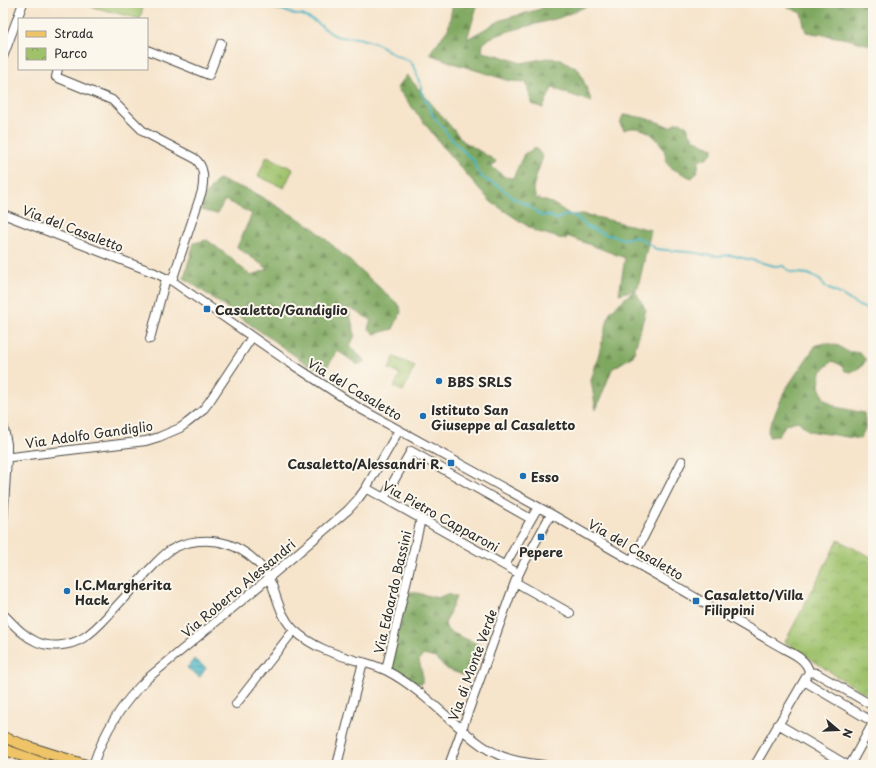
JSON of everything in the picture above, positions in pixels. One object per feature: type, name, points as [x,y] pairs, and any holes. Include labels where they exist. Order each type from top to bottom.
[{"type":"main road","points":[[3,737],[86,765]]},
{"type":"main road","points":[[3,748],[48,765]]},
{"type":"street","points":[[3,57],[23,3]]},
{"type":"street","points":[[148,50],[209,75],[221,43]]},
{"type":"street","points":[[58,70],[56,77],[112,100],[144,132],[194,158],[200,164],[203,173],[202,191],[169,280],[150,339]]},
{"type":"street","name":"Via del Casaletto","points":[[3,214],[169,280],[348,401],[632,560],[799,658],[808,666],[809,672]]},
{"type":"street","name":"Via Adolfo Gandiglio","points":[[5,458],[146,441],[169,433],[187,423],[205,407],[252,337]]},
{"type":"street","points":[[3,424],[7,444],[5,458],[3,522]]},
{"type":"street","name":"Via Roberto Alessandri","points":[[93,765],[108,732],[124,705],[137,689],[154,673],[269,578],[348,510],[366,488],[399,430]]},
{"type":"street","points":[[384,498],[411,451],[531,519]]},
{"type":"street","points":[[632,560],[682,461]]},
{"type":"street","name":"Via Pietro Capparoni","points":[[366,488],[518,573]]},
{"type":"street","points":[[505,565],[538,507]]},
{"type":"street","name":"Via di Monte Verde","points":[[449,765],[518,573],[551,514]]},
{"type":"street","name":"Via Edoardo Bassini","points":[[386,670],[421,519]]},
{"type":"street","points":[[3,614],[21,632],[36,642],[54,645],[76,641],[86,636],[98,626],[164,555],[179,546],[194,542],[214,541],[228,544],[257,562],[269,578],[281,613],[294,630],[301,636],[317,647],[386,670],[411,685],[480,744],[495,753],[522,762],[544,765]]},
{"type":"street","points":[[515,582],[570,613]]},
{"type":"street","points":[[236,704],[294,630]]},
{"type":"street","points":[[337,765],[363,662]]},
{"type":"street","points":[[755,765],[809,672],[816,673],[873,706]]},
{"type":"street","points":[[804,681],[873,723],[850,765]]},
{"type":"street","points":[[778,724],[847,765]]},
{"type":"green space","points":[[77,3],[144,3],[140,18]]},
{"type":"green space","points":[[453,3],[478,3],[467,39],[501,20],[540,9],[547,3],[594,3],[559,18],[509,31],[490,38],[483,44],[482,52],[501,56],[521,63],[547,58],[561,59],[579,70],[592,102],[552,88],[543,108],[532,104],[526,82],[510,81],[429,54],[448,29]]},
{"type":"green space","points":[[778,3],[873,3],[873,46],[848,39],[806,32],[801,13]]},
{"type":"green space","points":[[407,75],[463,141],[496,161],[492,167],[505,177],[513,178],[524,154],[536,148],[543,157],[533,189],[536,198],[552,203],[571,215],[583,214],[651,230],[638,288],[634,289],[646,310],[633,356],[612,369],[596,410],[591,381],[610,312],[634,290],[619,294],[625,258],[567,236],[566,240],[535,231],[491,202],[447,152],[397,88]]},
{"type":"green space","points":[[623,115],[647,119],[670,127],[675,123],[680,122],[687,126],[688,131],[693,138],[713,148],[713,152],[708,157],[699,161],[697,173],[692,178],[689,177],[668,165],[664,150],[652,135],[642,129],[630,128],[624,130],[620,124]]},
{"type":"green space","points":[[267,156],[293,169],[284,188],[258,176]]},
{"type":"green space","points":[[218,179],[251,191],[311,226],[400,306],[401,312],[393,329],[374,334],[368,328],[371,320],[348,307],[355,335],[350,346],[365,361],[358,365],[338,351],[327,367],[311,367],[184,278],[194,243],[207,240],[251,276],[268,269],[237,247],[252,214],[225,200],[217,214],[201,210],[204,197]]},
{"type":"green space","points":[[826,343],[839,346],[846,351],[860,353],[866,360],[862,366],[852,372],[845,371],[841,365],[832,361],[821,372],[819,386],[824,399],[836,407],[864,413],[866,427],[860,439],[809,431],[798,421],[786,424],[778,436],[769,437],[768,430],[785,390],[816,345]]},
{"type":"green space","points":[[394,357],[415,366],[403,391],[394,387],[400,374],[389,369]]},
{"type":"green space","points":[[838,540],[873,558],[873,698],[785,642]]},
{"type":"green space","points":[[409,591],[438,598],[447,594],[456,597],[445,624],[448,631],[480,645],[468,677],[447,669],[435,658],[424,655],[419,660],[422,672],[422,683],[414,683],[391,668],[390,663]]},
{"type":"water","points":[[194,659],[206,668],[200,677],[187,668]]},
{"type":"waterway","points":[[271,7],[295,15],[302,15],[339,37],[358,38],[378,44],[395,55],[410,61],[416,70],[421,85],[421,92],[430,107],[432,114],[457,145],[474,161],[476,169],[482,177],[497,185],[515,199],[529,206],[541,216],[547,215],[557,219],[566,215],[574,215],[589,228],[624,239],[635,237],[642,239],[656,249],[705,255],[731,255],[775,266],[783,266],[791,272],[808,274],[819,279],[827,288],[842,295],[859,306],[873,311]]},
{"type":"place","name":"Casaletto/Gandiglio","points":[[207,309]]},
{"type":"place","name":"BBS SRLS","points":[[439,381]]},
{"type":"place","name":"Istituto San Giuseppe al Casaletto","points":[[423,416]]},
{"type":"place","name":"Casaletto/Alessandri R.","points":[[451,463]]},
{"type":"place","name":"Esso","points":[[523,476]]},
{"type":"place","name":"Pepere","points":[[541,537]]},
{"type":"place","name":"I.C.Margherita Hack","points":[[67,591]]},
{"type":"place","name":"Casaletto/Villa Filippini","points":[[696,601]]}]
